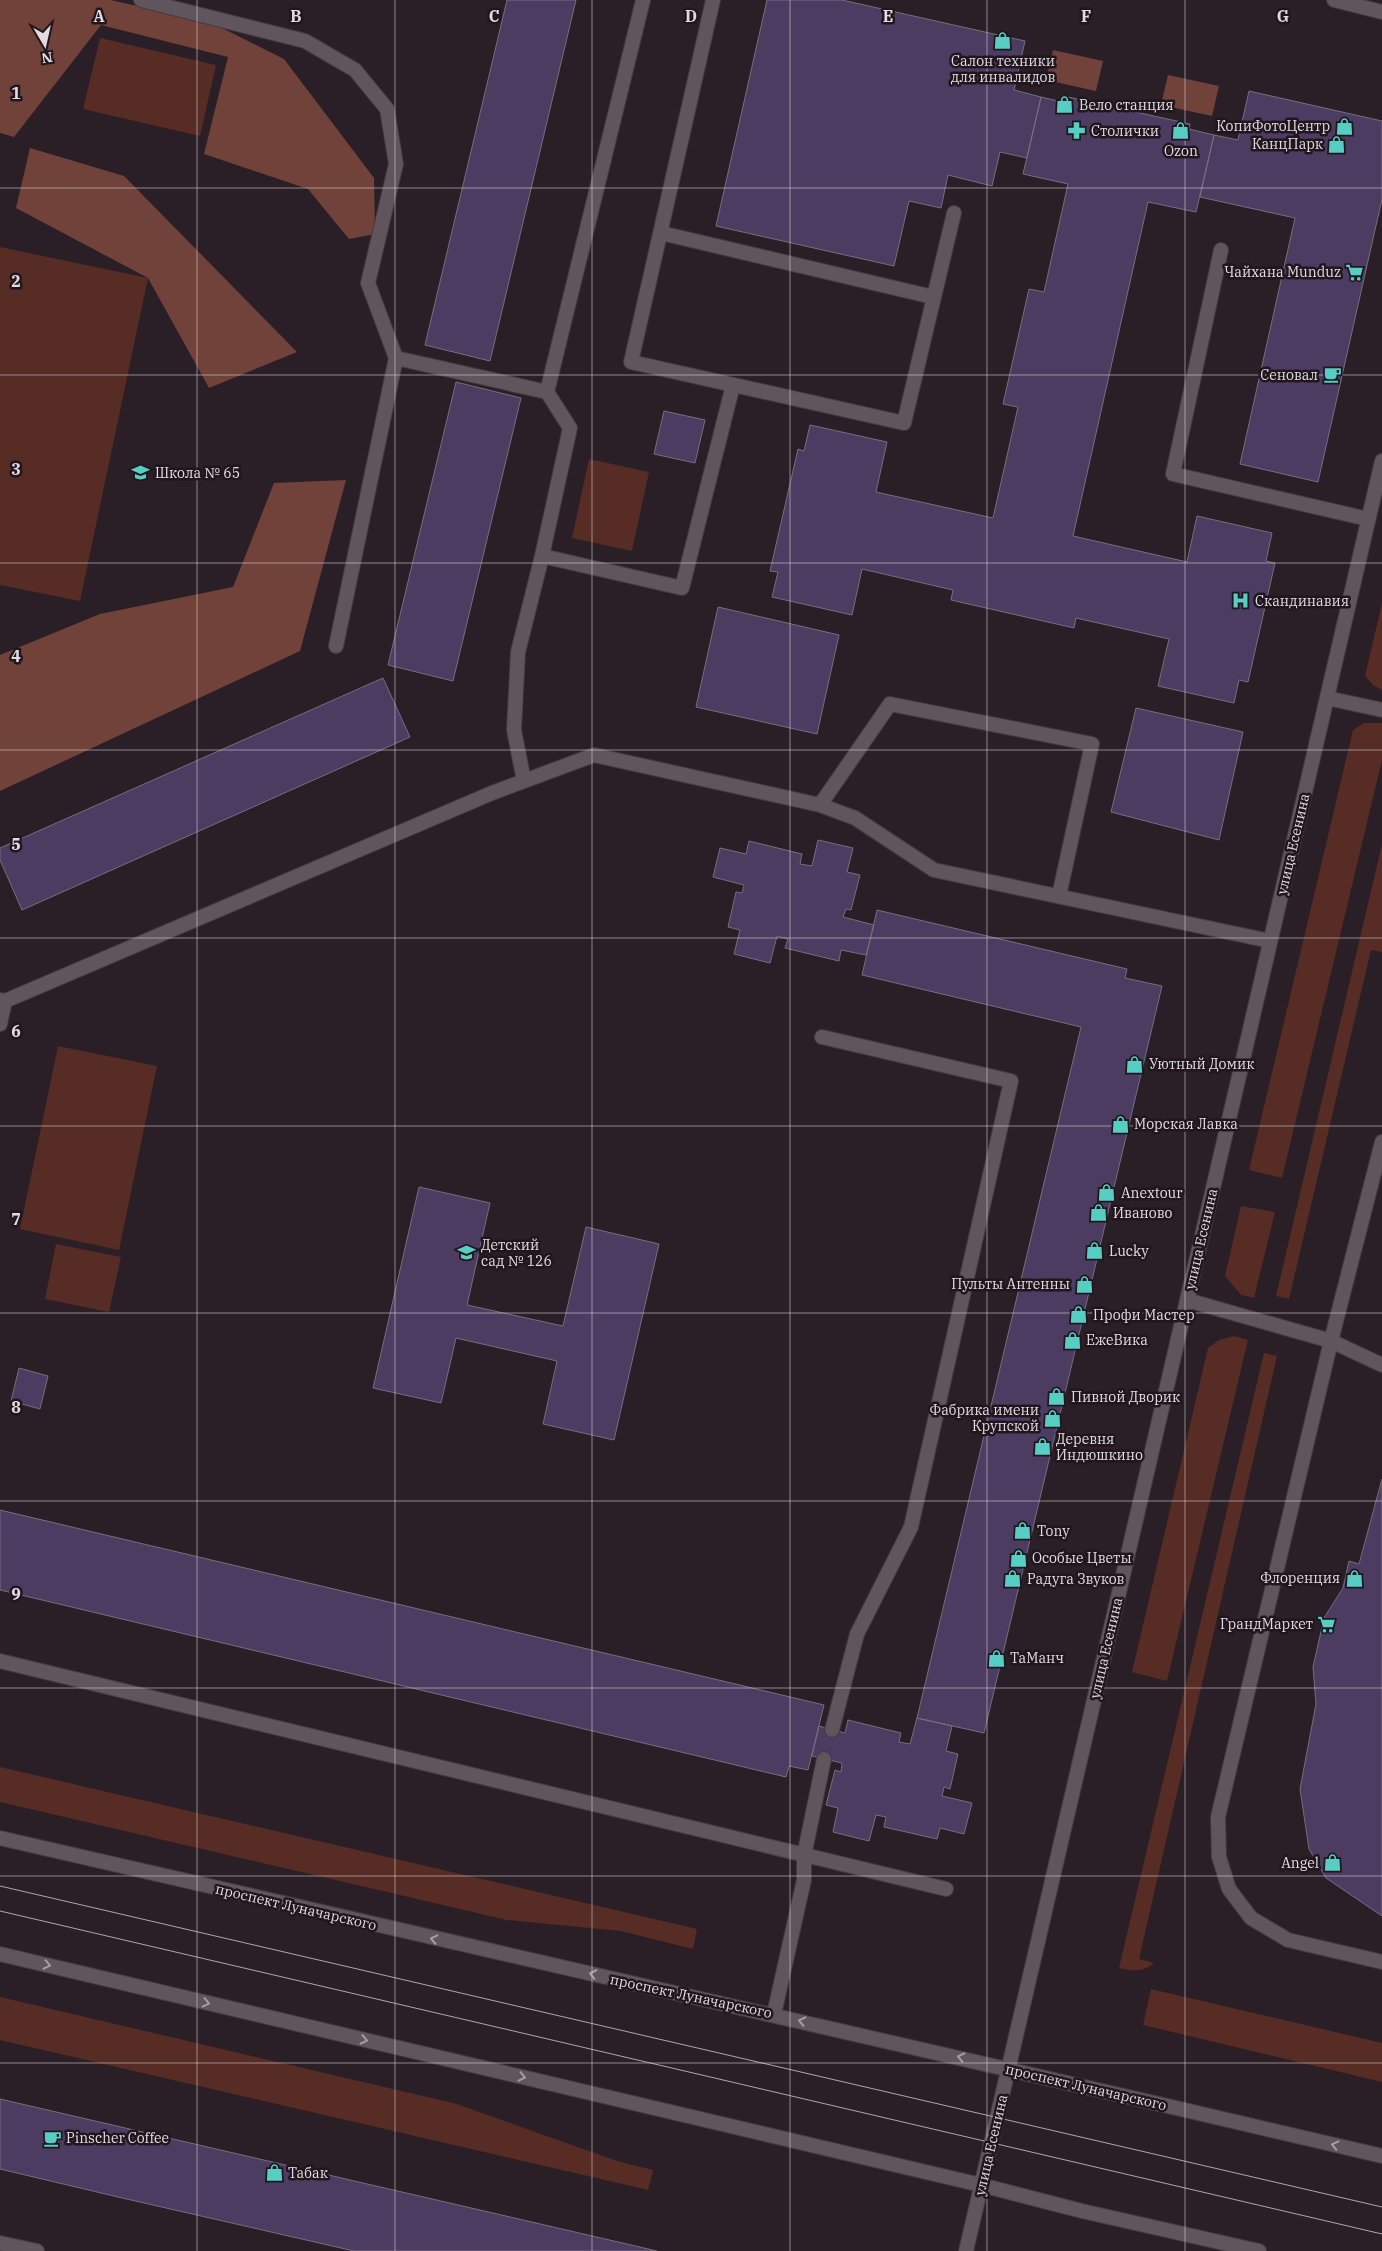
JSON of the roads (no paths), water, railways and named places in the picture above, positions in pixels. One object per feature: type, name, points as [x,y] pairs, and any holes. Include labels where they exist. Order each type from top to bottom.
[{"type":"main road","points":[[141,0],[305,41],[355,70],[387,109],[396,164],[368,282],[396,358],[336,646]]},
{"type":"main road","points":[[547,392],[643,0]]},
{"type":"main road","points":[[713,0],[631,362],[904,423],[954,213]]},
{"type":"main road","points":[[1334,0],[1382,12]]},
{"type":"main road","points":[[661,233],[933,297]]},
{"type":"main road","points":[[1221,250],[1173,474],[1368,519]]},
{"type":"main road","points":[[396,358],[547,392],[570,428],[542,556],[518,652],[514,730],[524,781]]},
{"type":"main road","points":[[542,556],[682,588],[733,385]]},
{"type":"main road","name":"улица Есенина","points":[[966,2251],[1382,461]]},
{"type":"main road","points":[[1327,698],[1382,710]]},
{"type":"main road","points":[[820,805],[890,704],[1092,744],[1060,896]]},
{"type":"main road","points":[[0,1024],[3,1000],[524,781],[594,755],[820,805],[855,818],[934,870],[1270,942]]},
{"type":"main road","points":[[822,1037],[1011,1081],[911,1527],[857,1634],[832,1730]]},
{"type":"main road","points":[[1382,1142],[1331,1341],[1218,1818],[1219,1857],[1229,1889],[1251,1918],[1288,1940],[1382,1962]]},
{"type":"main road","points":[[1187,1300],[1331,1341],[1382,1365]]},
{"type":"main road","points":[[0,1661],[946,1889]]},
{"type":"main road","points":[[774,2014],[804,1880],[804,1856],[824,1759]]},
{"type":"main road","name":"проспект Луначарского","points":[[0,1838],[481,1950],[774,2014],[1382,2156]]},
{"type":"main road","points":[[0,1954],[981,2185],[1082,2211],[1259,2251]]},
{"type":"main road","points":[[0,2243],[37,2251]]},
{"type":"tram line","points":[[0,1886],[1382,2207]]},
{"type":"tram line","points":[[0,1911],[1382,2234]]},
{"type":"place","name":"Салон техники для инвалидов","points":[[1003,41]]},
{"type":"place","name":"Вело станция","points":[[1065,105]]},
{"type":"place","name":"КопиФотоЦентр","points":[[1344,126]]},
{"type":"place","name":"Столички","points":[[1077,131]]},
{"type":"place","name":"Ozon","points":[[1181,131]]},
{"type":"place","name":"КанцПарк","points":[[1337,144]]},
{"type":"place","name":"Чайхана Munduz","points":[[1355,272]]},
{"type":"place","name":"Сеновал","points":[[1332,375]]},
{"type":"place","name":"Школа № 65","points":[[141,473]]},
{"type":"place","name":"Скандинавия","points":[[1241,601]]},
{"type":"place","name":"Уютный Домик","points":[[1135,1064]]},
{"type":"place","name":"Морская Лавка","points":[[1120,1124]]},
{"type":"place","name":"Anextour","points":[[1107,1193]]},
{"type":"place","name":"Иваново","points":[[1099,1213]]},
{"type":"place","name":"Lucky","points":[[1095,1251]]},
{"type":"place","name":"Детский сад № 126","points":[[467,1253]]},
{"type":"place","name":"Пульты Антенны","points":[[1084,1284]]},
{"type":"place","name":"Профи Мастер","points":[[1079,1315]]},
{"type":"place","name":"ЕжеВика","points":[[1072,1340]]},
{"type":"place","name":"Пивной Дворик","points":[[1057,1397]]},
{"type":"place","name":"Фабрика имени Крупской","points":[[1053,1418]]},
{"type":"place","name":"Деревня Индюшкино","points":[[1042,1447]]},
{"type":"place","name":"Tony","points":[[1023,1531]]},
{"type":"place","name":"Особые Цветы","points":[[1018,1558]]},
{"type":"place","name":"Флоренция","points":[[1354,1578]]},
{"type":"place","name":"Радуга Звуков","points":[[1013,1579]]},
{"type":"place","name":"ГрандМаркет","points":[[1327,1624]]},
{"type":"place","name":"ТаМанч","points":[[996,1658]]},
{"type":"place","name":"Angel","points":[[1333,1863]]},
{"type":"place","name":"Pinscher Coffee","points":[[52,2138]]},
{"type":"place","name":"Табак","points":[[274,2173]]}]
